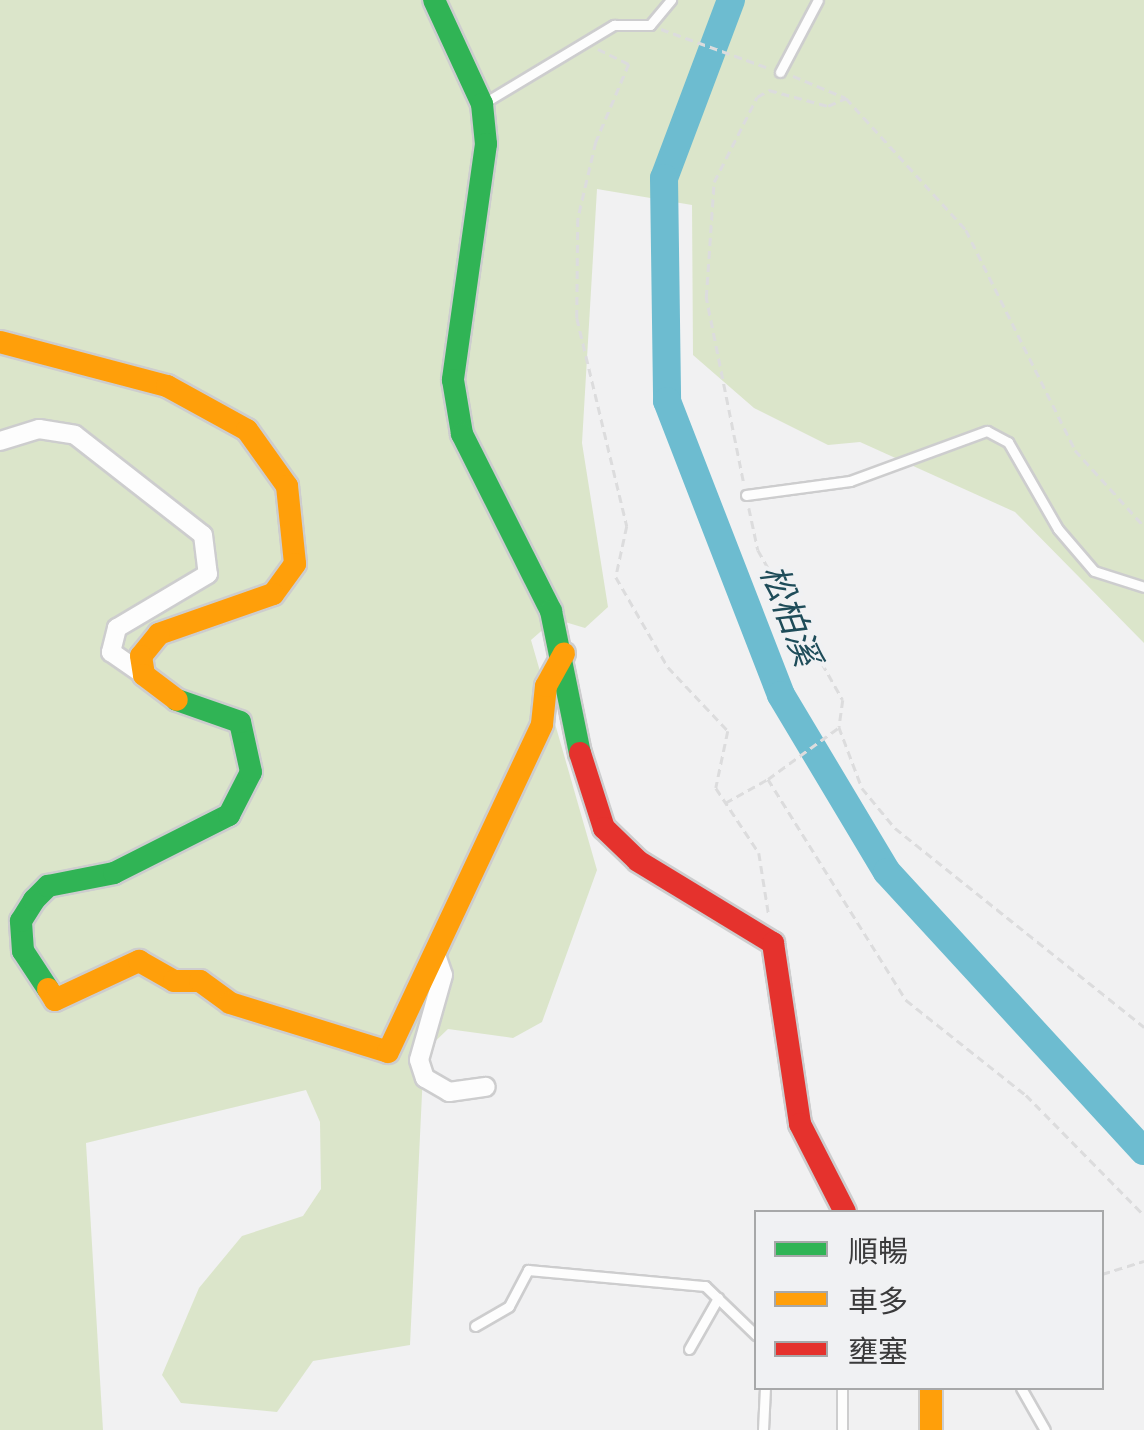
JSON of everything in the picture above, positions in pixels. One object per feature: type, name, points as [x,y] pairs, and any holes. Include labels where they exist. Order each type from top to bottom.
[{"type":"street","points":[[434,0],[482,104],[486,144],[453,380],[462,434],[564,654],[581,764],[604,828],[638,860],[774,943],[800,1124],[844,1210]]},
{"type":"street","points":[[0,342],[167,386],[217,410],[267,450],[287,486],[295,564],[288,582],[159,634],[141,656],[144,675]]},
{"type":"street","points":[[0,441],[39,428],[74,435],[203,535],[208,574],[117,628],[111,652],[166,696],[240,722],[251,772],[229,815],[114,873],[48,886],[34,900],[22,921],[23,951],[55,1000],[139,961],[174,981],[200,982],[230,1003],[388,1052],[542,724],[546,686],[564,654]]},
{"type":"street","points":[[435,952],[443,975],[419,1060],[424,1078],[449,1092],[486,1087]]},
{"type":"street","points":[[931,1390],[931,1430]]},
{"type":"lane","points":[[482,104],[614,25],[650,25],[671,0]]},
{"type":"lane","points":[[780,72],[818,0]]},
{"type":"lane","points":[[746,496],[850,481],[987,431],[1008,442],[1058,529],[1094,570],[1144,587]]},
{"type":"lane","points":[[475,1326],[509,1306],[528,1270],[705,1286],[754,1333]]},
{"type":"lane","points":[[688,1348],[718,1298]]},
{"type":"lane","points":[[764,1390],[764,1430]]},
{"type":"lane","points":[[842,1390],[842,1430]]},
{"type":"lane","points":[[1022,1390],[1045,1430]]},
{"type":"path","points":[[650,25],[846,98],[966,230],[1075,450],[1144,526]]},
{"type":"path","points":[[587,44],[628,64],[596,142],[578,219],[577,318],[627,526],[616,577],[668,668],[728,730],[716,788],[759,853],[774,943]]},
{"type":"path","points":[[846,98],[828,106],[769,90],[757,97],[714,182],[706,298],[758,550],[843,700],[839,727],[862,788],[895,828],[1144,1026]]},
{"type":"path","points":[[725,803],[768,778],[839,727]]},
{"type":"path","points":[[768,778],[906,1000],[1026,1096],[1144,1215]]},
{"type":"path","points":[[1104,1273],[1144,1261]]},
{"type":"green space","points":[[0,0],[1144,0],[1144,643],[1015,512],[860,442],[828,445],[754,408],[693,355],[692,205],[597,189],[582,443],[608,607],[585,628],[555,619],[531,640],[597,870],[542,1022],[513,1038],[448,1029],[424,1052],[410,1345],[313,1361],[277,1412],[181,1403],[162,1375],[199,1288],[242,1236],[303,1216],[321,1189],[320,1122],[306,1090],[86,1143],[103,1430],[0,1430]]},
{"type":"waterway","name":"松柏溪","points":[[731,0],[664,178],[667,401],[781,695],[887,872],[1144,1151]]},
{"type":"traffic: fast","points":[[434,0],[482,104],[486,144],[453,380],[462,434],[551,611],[580,753]]},
{"type":"traffic: fast","points":[[48,989],[23,951],[21,921],[34,900],[48,886],[114,873],[229,815],[251,772],[240,722],[177,700]]},
{"type":"traffic: slow","points":[[0,342],[167,386],[247,430],[287,486],[295,564],[273,594],[159,634],[141,656],[144,675],[177,700]]},
{"type":"traffic: slow","points":[[48,989],[55,1000],[139,961],[174,981],[200,981],[230,1003],[388,1052],[542,724],[546,686],[564,654]]},
{"type":"traffic: slow","points":[[931,1390],[931,1430]]},
{"type":"traffic: jam","points":[[580,753],[604,828],[638,861],[773,943],[800,1124],[844,1210]]}]
